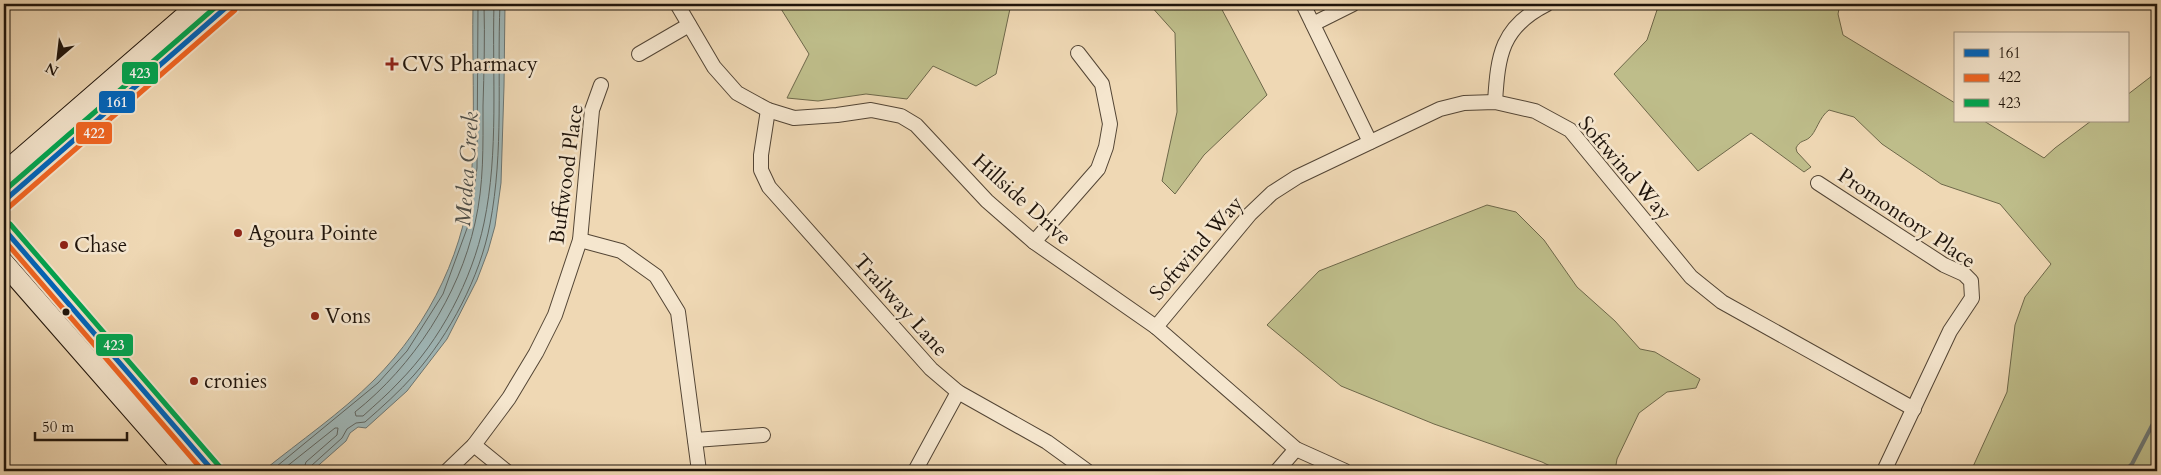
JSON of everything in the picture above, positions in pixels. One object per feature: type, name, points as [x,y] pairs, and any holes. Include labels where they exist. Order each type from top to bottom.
[{"type":"main road","points":[[4,173],[199,4]]},
{"type":"main road","points":[[4,201],[230,4]]},
{"type":"main road","points":[[4,229],[213,471]]},
{"type":"main road","points":[[4,263],[186,471]]},
{"type":"street","name":"Hillside Drive","points":[[677,4],[714,68],[737,93],[768,110],[794,118],[830,116],[871,110],[901,116],[916,125],[988,201],[1034,242],[1156,326],[1296,449],[1346,471]]},
{"type":"street","points":[[1303,4],[1370,142]]},
{"type":"street","points":[[1313,24],[1353,4]]},
{"type":"street","points":[[1495,102],[1498,62],[1503,45],[1519,23],[1547,4]]},
{"type":"street","points":[[639,54],[689,25]]},
{"type":"street","points":[[1034,242],[1098,169],[1106,147],[1110,124],[1102,84],[1078,53]]},
{"type":"street","name":"Buffwood Place","points":[[448,471],[474,445],[509,398],[536,353],[555,315],[580,240],[592,110],[601,85]]},
{"type":"street","name":"Softwind Way","points":[[1156,326],[1250,214],[1272,193],[1297,177],[1440,109],[1464,103],[1495,102],[1535,111],[1570,130],[1691,277],[1706,291],[1722,302],[1914,409]]},
{"type":"street","name":"Trailway Lane","points":[[768,110],[761,155],[761,170],[769,187],[931,369],[958,392],[1047,442],[1087,471]]},
{"type":"street","name":"Promontory Place","points":[[1818,183],[1944,265],[1964,274],[1971,281],[1972,298],[1950,332],[1914,409]]},
{"type":"street","points":[[580,240],[621,251],[656,276],[678,312],[699,471]]},
{"type":"street","points":[[915,471],[958,392]]},
{"type":"street","points":[[1884,471],[1914,409]]},
{"type":"street","points":[[696,440],[763,435]]},
{"type":"street","points":[[474,445],[506,471]]},
{"type":"street","points":[[1276,471],[1296,449]]},
{"type":"shaded area","points":[[778,4],[1011,4],[996,74],[976,86],[933,66],[907,99],[866,94],[818,101],[787,98],[809,54]]},
{"type":"shaded area","points":[[1149,4],[1219,4],[1267,95],[1204,155],[1175,194],[1162,181],[1177,112],[1175,33]]},
{"type":"shaded area","points":[[1659,4],[1840,4],[1838,14],[1843,35],[1954,102],[1954,122],[1986,122],[2044,158],[2090,122],[2128,122],[2128,94],[2157,72],[2157,471],[1971,471],[2007,392],[2015,325],[2025,297],[2051,264],[2000,204],[1941,184],[1882,144],[1854,117],[1829,110],[1811,136],[1801,142],[1796,148],[1797,152],[1811,167],[1804,172],[1751,133],[1698,171],[1614,74],[1647,40]]},
{"type":"shaded area","points":[[1487,205],[1516,212],[1544,240],[1577,287],[1615,321],[1640,349],[1655,352],[1700,379],[1696,388],[1667,392],[1639,413],[1617,459],[1615,471],[1560,471],[1542,462],[1434,424],[1341,386],[1267,325],[1319,271]]},
{"type":"water","points":[[473,4],[505,4],[501,183],[495,226],[477,280],[447,339],[407,391],[366,428],[358,427],[350,433],[346,441],[312,471],[263,471],[334,415],[374,380],[412,334],[429,309],[442,282],[463,226],[469,197],[473,147]]},
{"type":"waterway","points":[[2125,471],[2132,464],[2157,416]]},
{"type":"transit line","name":"423","points":[[4,191],[219,4]]},
{"type":"transit line","name":"161","points":[[4,201],[230,4]]},
{"type":"transit line","name":"422","points":[[9,207],[235,10]]},
{"type":"transit line","name":"423","points":[[10,224],[219,466]]},
{"type":"transit line","name":"161","points":[[4,229],[213,471]]},
{"type":"transit line","name":"422","points":[[4,240],[203,471]]},
{"type":"place","name":"CVS Pharmacy","points":[[392,64]]},
{"type":"place","name":"Agoura Pointe","points":[[238,233]]},
{"type":"place","name":"Chase","points":[[64,245]]},
{"type":"place","name":"Vons","points":[[315,316]]},
{"type":"place","name":"cronies","points":[[194,381]]},
{"type":"water label","name":"Medea Creek","points":[[466,169]]}]
